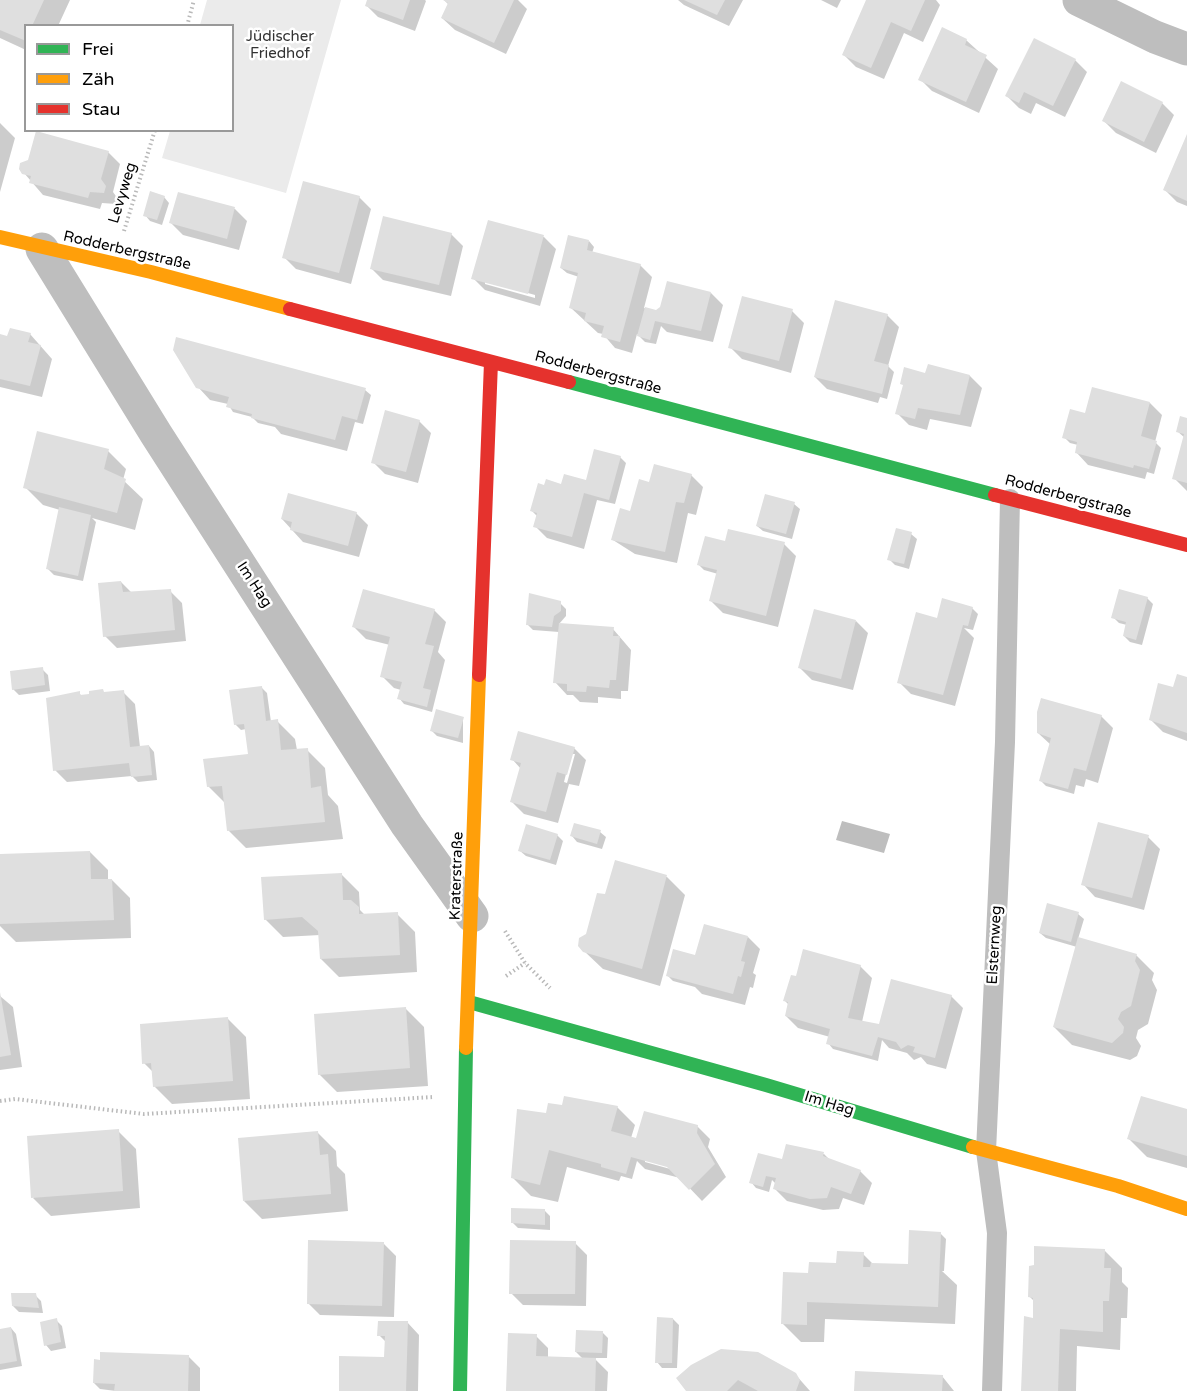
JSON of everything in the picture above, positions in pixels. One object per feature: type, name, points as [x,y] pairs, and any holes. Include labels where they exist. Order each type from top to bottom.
[{"type":"street","points":[[1078,0],[1155,37],[1187,49]]},
{"type":"street","name":"Rodderbergstraße","points":[[0,237],[42,249],[115,263],[1187,545]]},
{"type":"street","name":"Im Hag","points":[[42,249],[156,434],[407,825],[472,916]]},
{"type":"street","name":"Kraterstraße","points":[[460,1391],[464,1095],[470,1002],[491,362]]},
{"type":"street","name":"Im Hag","points":[[470,1002],[766,1085],[986,1152],[1118,1186],[1187,1209]]},
{"type":"lane","name":"Elsternweg","points":[[992,1391],[997,1233],[986,1152],[1005,742],[1010,499]]},
{"type":"path","points":[[188,24],[194,0]]},
{"type":"path","name":"Levyweg","points":[[115,263],[154,132]]},
{"type":"path","points":[[503,927],[525,963],[557,993]]},
{"type":"path","points":[[0,1101],[15,1099],[144,1114],[464,1095]]},
{"type":"green space","name":"Jüdischer Friedhof","points":[[207,0],[341,0],[286,193],[162,158],[170,132],[234,132],[234,24],[200,24]]},
{"type":"shaded area","points":[[842,821],[890,834],[884,853],[836,840]]},
{"type":"building","points":[[0,0],[44,0],[33,24],[24,24],[24,40],[0,30]]},
{"type":"building","points":[[367,0],[410,0],[403,20],[365,6]]},
{"type":"building","points":[[443,0],[514,0],[494,43],[441,18],[448,3]]},
{"type":"building","points":[[684,0],[725,0],[717,15]]},
{"type":"building","points":[[866,0],[925,0],[911,31],[891,22],[871,68],[842,55]]},
{"type":"building","points":[[942,27],[967,39],[965,45],[987,55],[966,102],[918,80]]},
{"type":"building","points":[[1034,38],[1076,59],[1053,106],[1024,92],[1019,103],[1005,96]]},
{"type":"building","points":[[1121,81],[1163,102],[1144,142],[1102,121]]},
{"type":"building","points":[[36,132],[109,151],[101,179],[106,186],[104,193],[90,192],[88,198],[29,183],[31,176],[22,174],[19,169],[20,163],[28,160]]},
{"type":"building","points":[[1187,134],[1187,201],[1163,190]]},
{"type":"building","points":[[303,181],[360,196],[339,273],[282,258]]},
{"type":"building","points":[[150,191],[165,196],[157,220],[143,216]]},
{"type":"building","points":[[178,192],[235,207],[227,239],[169,223]]},
{"type":"building","points":[[383,216],[452,233],[439,285],[370,269]]},
{"type":"building","points":[[488,220],[544,235],[528,294],[471,279]]},
{"type":"building","points":[[568,235],[589,240],[587,250],[641,264],[620,342],[601,337],[604,326],[584,321],[586,313],[569,308],[578,273],[560,268]]},
{"type":"building","points":[[667,281],[711,292],[701,331],[655,321],[650,340],[637,336],[645,307],[656,310],[660,307]]},
{"type":"building","points":[[742,296],[793,309],[779,361],[728,348]]},
{"type":"building","points":[[835,300],[888,314],[874,361],[889,365],[882,394],[814,377]]},
{"type":"building","points":[[10,328],[31,333],[28,342],[41,345],[30,386],[0,379],[0,334],[7,336]]},
{"type":"building","points":[[176,337],[366,388],[357,420],[342,416],[335,440],[251,418],[252,414],[226,407],[229,397],[196,388],[173,350]]},
{"type":"building","points":[[928,364],[970,375],[960,415],[918,408],[915,419],[895,414],[903,385],[900,384],[904,367],[925,373]]},
{"type":"building","points":[[1092,387],[1150,402],[1141,436],[1157,441],[1149,469],[1134,465],[1133,468],[1075,453],[1077,442],[1062,438],[1070,409],[1085,413]]},
{"type":"building","points":[[385,410],[420,420],[406,472],[371,463]]},
{"type":"building","points":[[1180,416],[1187,418],[1187,483],[1172,479],[1184,434],[1176,432]]},
{"type":"building","points":[[37,431],[109,449],[104,469],[126,479],[117,513],[23,488]]},
{"type":"building","points":[[594,449],[621,456],[609,500],[584,493],[572,537],[533,527],[537,513],[530,511],[538,483],[544,485],[546,479],[561,484],[564,474],[586,480]]},
{"type":"building","points":[[654,464],[692,474],[684,503],[676,502],[665,552],[611,540],[620,508],[630,511],[639,479],[649,482]]},
{"type":"building","points":[[288,493],[357,512],[348,546],[290,530],[292,522],[281,519]]},
{"type":"building","points":[[765,494],[795,502],[786,534],[756,526]]},
{"type":"building","points":[[59,507],[91,515],[78,576],[46,569]]},
{"type":"building","points":[[896,528],[912,532],[904,564],[887,560]]},
{"type":"building","points":[[728,529],[785,542],[766,616],[709,601],[717,570],[697,565],[705,536],[725,541]]},
{"type":"building","points":[[121,581],[123,592],[171,589],[175,630],[103,637],[98,583]]},
{"type":"building","points":[[363,589],[435,609],[425,644],[434,646],[423,688],[431,690],[427,707],[397,699],[402,682],[380,677],[390,637],[352,627]]},
{"type":"building","points":[[1119,589],[1148,597],[1136,640],[1123,636],[1126,622],[1111,618]]},
{"type":"building","points":[[529,593],[561,601],[561,611],[554,616],[552,627],[526,625]]},
{"type":"building","points":[[942,598],[973,607],[968,626],[963,625],[943,695],[897,683],[916,612],[937,618]]},
{"type":"building","points":[[814,609],[856,620],[841,679],[798,668]]},
{"type":"building","points":[[559,623],[614,627],[613,636],[620,636],[616,680],[610,680],[609,688],[587,686],[586,692],[567,691],[567,684],[553,683]]},
{"type":"building","points":[[43,667],[45,685],[12,690],[10,671]]},
{"type":"building","points":[[1177,674],[1187,677],[1187,733],[1149,720],[1158,683],[1173,687]]},
{"type":"building","points":[[262,686],[266,721],[278,719],[281,750],[308,748],[311,788],[321,786],[325,822],[227,831],[222,786],[207,787],[203,759],[248,754],[244,724],[234,725],[229,690]]},
{"type":"building","points":[[103,689],[104,692],[124,690],[130,747],[149,745],[152,775],[131,777],[129,763],[53,771],[46,698],[80,691],[80,695],[89,694],[89,691]]},
{"type":"building","points":[[1041,698],[1102,715],[1086,771],[1074,768],[1068,789],[1039,781],[1051,738],[1037,733],[1037,712]]},
{"type":"building","points":[[436,709],[464,717],[458,738],[430,731]]},
{"type":"building","points":[[518,731],[575,747],[567,775],[557,772],[546,812],[510,802],[521,763],[510,760]]},
{"type":"building","points":[[1098,822],[1149,835],[1132,898],[1081,885]]},
{"type":"building","points":[[574,823],[601,830],[597,844],[570,836]]},
{"type":"building","points":[[526,824],[558,834],[550,860],[518,851]]},
{"type":"building","points":[[90,851],[91,879],[112,879],[114,920],[0,924],[0,854]]},
{"type":"building","points":[[615,860],[667,875],[642,969],[583,952],[578,946],[579,938],[586,934],[597,893],[605,894]]},
{"type":"building","points":[[342,873],[343,900],[351,900],[359,907],[359,914],[398,912],[400,955],[320,959],[318,931],[302,917],[264,920],[261,877]]},
{"type":"building","points":[[1047,903],[1079,912],[1071,942],[1039,933]]},
{"type":"building","points":[[704,924],[748,936],[741,961],[745,962],[733,994],[666,976],[673,949],[695,955]]},
{"type":"building","points":[[1078,937],[1137,954],[1135,961],[1140,970],[1131,1006],[1121,1012],[1118,1019],[1124,1027],[1123,1033],[1112,1043],[1053,1027]]},
{"type":"building","points":[[803,949],[861,965],[848,1018],[879,1024],[891,979],[952,995],[935,1058],[913,1052],[915,1047],[908,1045],[901,1049],[896,1042],[878,1037],[872,1056],[826,1044],[830,1029],[785,1016],[788,1002],[783,1001],[791,975],[796,976]]},
{"type":"building","points":[[0,992],[11,1055],[0,1057]]},
{"type":"building","points":[[406,1007],[410,1068],[318,1075],[314,1014]]},
{"type":"building","points":[[228,1017],[233,1081],[153,1087],[151,1063],[142,1064],[140,1024]]},
{"type":"building","points":[[564,1096],[618,1106],[611,1131],[636,1138],[644,1111],[698,1125],[697,1133],[715,1164],[689,1190],[667,1167],[631,1157],[626,1174],[601,1167],[601,1164],[549,1150],[540,1185],[511,1178],[517,1109],[546,1113],[548,1103],[562,1105]]},
{"type":"building","points":[[1141,1096],[1187,1109],[1187,1156],[1127,1139]]},
{"type":"building","points":[[119,1129],[123,1191],[31,1198],[27,1136]]},
{"type":"building","points":[[318,1131],[320,1155],[328,1154],[331,1194],[243,1201],[238,1138]]},
{"type":"building","points":[[786,1144],[824,1152],[823,1156],[861,1170],[851,1194],[831,1187],[827,1198],[810,1199],[773,1189],[776,1178],[766,1176],[763,1187],[749,1183],[758,1153],[782,1159]]},
{"type":"building","points":[[511,1208],[545,1209],[545,1225],[511,1223]]},
{"type":"building","points":[[909,1230],[941,1232],[938,1307],[807,1302],[807,1325],[781,1324],[783,1272],[808,1273],[809,1262],[836,1263],[837,1251],[864,1252],[863,1267],[870,1267],[871,1263],[908,1264]]},
{"type":"building","points":[[308,1240],[384,1242],[382,1306],[307,1304]]},
{"type":"building","points":[[510,1240],[576,1241],[575,1294],[509,1294]]},
{"type":"building","points":[[1034,1246],[1105,1249],[1104,1268],[1111,1268],[1109,1301],[1103,1301],[1103,1332],[1060,1329],[1058,1391],[1021,1391],[1024,1316],[1033,1318],[1033,1298],[1028,1297],[1029,1266],[1034,1265]]},
{"type":"building","points":[[11,1293],[36,1293],[39,1308],[12,1306]]},
{"type":"building","points":[[657,1317],[673,1318],[672,1363],[655,1363]]},
{"type":"building","points":[[57,1318],[61,1342],[44,1346],[40,1322]]},
{"type":"building","points":[[378,1321],[408,1321],[406,1391],[339,1391],[339,1356],[384,1357],[385,1336],[377,1336]]},
{"type":"building","points":[[11,1327],[17,1361],[0,1364],[0,1329]]},
{"type":"building","points":[[576,1330],[603,1331],[602,1353],[575,1352]]},
{"type":"building","points":[[508,1333],[537,1334],[536,1356],[596,1358],[595,1391],[506,1391]]},
{"type":"building","points":[[721,1349],[758,1352],[796,1373],[800,1380],[796,1391],[758,1391],[738,1380],[727,1391],[686,1391],[676,1378],[691,1365]]},
{"type":"building","points":[[100,1352],[189,1355],[188,1391],[114,1391],[115,1384],[93,1383],[94,1359],[100,1360]]},
{"type":"building","points":[[855,1371],[943,1375],[942,1391],[854,1391]]},
{"type":"traffic: fast","points":[[569,382],[995,495]]},
{"type":"traffic: fast","points":[[469,1002],[766,1085],[973,1147]]},
{"type":"traffic: fast","points":[[460,1391],[466,1048]]},
{"type":"traffic: slow","points":[[0,237],[151,272],[290,309]]},
{"type":"traffic: slow","points":[[466,1048],[479,675]]},
{"type":"traffic: slow","points":[[973,1147],[1118,1186],[1187,1209]]},
{"type":"traffic: jam","points":[[290,309],[569,382]]},
{"type":"traffic: jam","points":[[479,675],[491,362]]},
{"type":"traffic: jam","points":[[995,495],[1187,545]]}]
